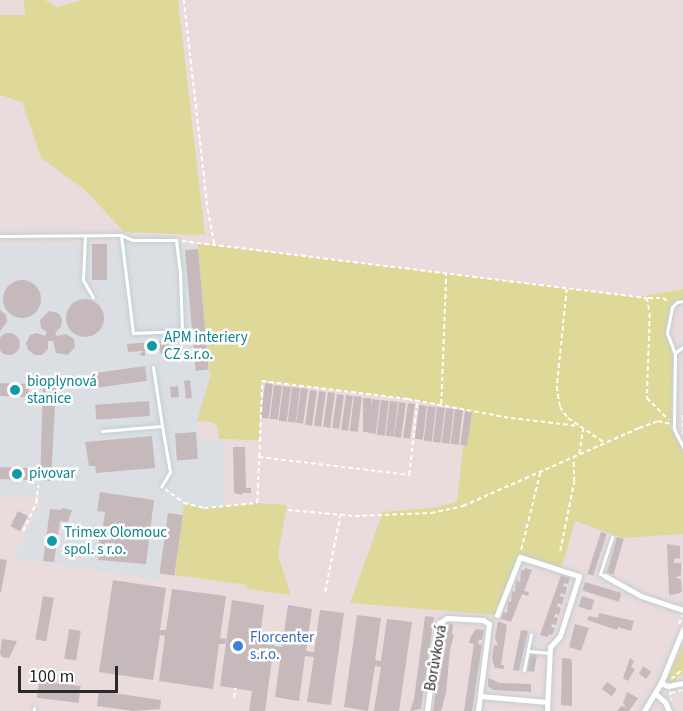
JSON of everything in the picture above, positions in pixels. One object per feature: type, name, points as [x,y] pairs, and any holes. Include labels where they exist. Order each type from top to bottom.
[{"type":"street","points":[[496,615],[520,557],[579,576],[560,636],[550,650],[547,711]]},
{"type":"street","points":[[605,576],[641,596],[683,610]]},
{"type":"street","name":"Borůvková","points":[[427,711],[439,626],[443,618],[481,620],[489,623],[478,711]]},
{"type":"street","points":[[644,711],[665,683],[683,629]]},
{"type":"street","points":[[665,683],[668,686],[683,683]]},
{"type":"street","points":[[656,694],[669,711]]},
{"type":"street","points":[[480,696],[547,702]]},
{"type":"lane","points":[[0,236],[121,235],[133,240],[176,240],[180,273],[182,331],[133,333],[121,235]]},
{"type":"lane","points":[[85,236],[83,280],[93,297]]},
{"type":"lane","points":[[675,354],[668,339],[672,307],[677,302],[683,301]]},
{"type":"lane","points":[[683,347],[677,349],[675,354],[674,425],[683,447]]},
{"type":"lane","points":[[153,367],[170,472],[161,487]]},
{"type":"lane","points":[[102,431],[162,426]]},
{"type":"lane","points":[[605,576],[600,574],[612,537]]},
{"type":"lane","points":[[524,670],[531,635]]},
{"type":"lane","points":[[528,651],[550,650]]},
{"type":"path","points":[[184,0],[208,210],[215,245]]},
{"type":"path","points":[[176,240],[567,289],[663,298],[672,307]]},
{"type":"path","points":[[441,405],[446,273]]},
{"type":"path","points":[[567,289],[557,387],[560,407],[568,418],[605,443]]},
{"type":"path","points":[[647,298],[650,314],[647,398],[674,425]]},
{"type":"path","points":[[161,487],[184,503],[204,508],[257,502],[262,381],[579,426]]},
{"type":"path","points":[[259,457],[409,475],[417,402]]},
{"type":"path","points":[[683,414],[683,435]]},
{"type":"path","points":[[288,510],[341,515],[442,510],[463,506],[658,421],[674,425]]},
{"type":"path","points":[[579,456],[583,428]]},
{"type":"path","points":[[560,551],[574,482],[573,458]]},
{"type":"path","points":[[520,557],[524,531],[541,472]]},
{"type":"path","points":[[23,531],[36,503],[38,486]]},
{"type":"path","points":[[326,592],[341,515]]},
{"type":"path","points":[[665,683],[683,669]]},
{"type":"path","points":[[234,698],[235,688]]},
{"type":"path","points":[[670,693],[683,690]]},
{"type":"shaded area","points":[[24,0],[45,0],[56,7],[84,0],[178,0],[205,235],[124,232],[84,189],[41,158],[22,102],[0,95],[0,15],[25,15]]},
{"type":"shaded area","points":[[197,243],[638,297],[683,289],[683,304],[672,308],[667,333],[673,348],[671,429],[683,452],[683,534],[622,538],[575,521],[561,570],[520,557],[497,615],[350,603],[383,512],[431,508],[457,502],[467,410],[408,399],[262,381],[259,440],[219,439],[217,426],[211,422],[197,421],[210,377]]},
{"type":"shaded area","points":[[180,244],[198,246],[210,377],[197,421],[199,438],[224,440],[224,508],[204,508],[184,503],[175,575],[160,573],[160,580],[13,560],[39,506],[40,496],[0,495],[0,245]]},
{"type":"shaded area","points":[[184,503],[204,508],[257,503],[287,505],[278,555],[291,595],[246,589],[247,585],[175,575]]},
{"type":"shaded area","points":[[521,629],[542,638],[540,645],[533,644],[531,654],[537,655],[534,672],[512,671]]},
{"type":"shaded area","points":[[683,646],[683,675],[678,676],[675,682],[669,683],[667,680]]},
{"type":"building","points":[[92,244],[107,244],[107,280],[92,280]]},
{"type":"building","points":[[198,249],[209,370],[196,371],[185,250]]},
{"type":"building","points":[[22,280],[35,286],[41,299],[35,312],[22,318],[9,312],[3,299],[9,286]]},
{"type":"building","points":[[85,299],[98,305],[104,318],[98,331],[85,337],[72,331],[66,318],[72,305]]},
{"type":"building","points":[[0,310],[6,315],[7,322],[0,331]]},
{"type":"building","points":[[49,311],[58,313],[62,319],[61,327],[55,333],[57,336],[66,334],[74,339],[75,347],[68,355],[56,353],[53,341],[48,341],[48,349],[42,355],[35,355],[28,350],[26,343],[30,335],[37,333],[45,336],[47,332],[41,328],[40,320]]},
{"type":"building","points":[[9,333],[17,336],[20,344],[17,352],[9,355],[1,352],[-2,344],[1,336]]},
{"type":"building","name":"APM interiery CZ s.r.o.","points":[[177,340],[178,348],[163,349],[167,350],[168,354],[161,354],[160,350],[145,351],[145,356],[139,355],[143,351],[128,352],[127,344]]},
{"type":"building","points":[[145,366],[147,381],[94,388],[92,374]]},
{"type":"building","points":[[190,380],[192,398],[186,399],[184,381]]},
{"type":"building","name":"bioplynová stanice","points":[[0,383],[29,384],[29,397],[0,396]]},
{"type":"building","points":[[265,383],[273,384],[269,419],[261,418]]},
{"type":"building","points":[[43,385],[56,385],[51,481],[40,481]]},
{"type":"building","points":[[274,385],[282,386],[278,420],[270,419]]},
{"type":"building","points":[[178,386],[179,397],[171,398],[170,387]]},
{"type":"building","points":[[283,386],[291,387],[287,422],[279,421]]},
{"type":"building","points":[[292,387],[300,388],[296,423],[288,422]]},
{"type":"building","points":[[301,388],[308,389],[303,424],[296,423]]},
{"type":"building","points":[[310,390],[317,391],[312,426],[305,425]]},
{"type":"building","points":[[319,391],[326,392],[321,427],[314,426]]},
{"type":"building","points":[[328,392],[335,393],[330,428],[323,427]]},
{"type":"building","points":[[337,394],[344,395],[339,429],[332,428]]},
{"type":"building","points":[[346,395],[353,396],[348,431],[341,430]]},
{"type":"building","points":[[354,396],[362,397],[358,432],[350,431]]},
{"type":"building","points":[[363,398],[371,398],[371,432],[363,432]]},
{"type":"building","points":[[372,399],[380,400],[376,434],[368,433]]},
{"type":"building","points":[[381,400],[389,401],[385,436],[377,435]]},
{"type":"building","points":[[149,401],[150,416],[96,420],[95,405]]},
{"type":"building","points":[[390,401],[398,402],[394,437],[386,436]]},
{"type":"building","points":[[399,402],[406,403],[401,438],[394,437]]},
{"type":"building","points":[[408,403],[415,404],[410,439],[403,438]]},
{"type":"building","points":[[419,405],[427,406],[423,440],[415,439]]},
{"type":"building","points":[[428,406],[436,407],[432,442],[424,441]]},
{"type":"building","points":[[437,407],[445,408],[441,443],[433,442]]},
{"type":"building","points":[[446,408],[454,409],[450,444],[442,443]]},
{"type":"building","points":[[455,409],[463,410],[459,445],[451,444]]},
{"type":"building","points":[[465,411],[472,412],[467,446],[460,445]]},
{"type":"building","points":[[196,432],[198,459],[177,460],[175,433]]},
{"type":"building","points":[[152,436],[155,468],[96,473],[95,466],[89,466],[85,442]]},
{"type":"building","points":[[233,447],[245,447],[246,488],[251,488],[251,493],[242,493],[242,495],[234,493]]},
{"type":"building","name":"pivovar","points":[[0,467],[34,468],[34,480],[0,479]]},
{"type":"building","points":[[100,492],[154,500],[146,564],[98,560],[100,547],[97,547],[100,544],[98,540],[101,540],[105,512],[97,511]]},
{"type":"building","name":"Trimex Olomouc spol. s r.o.","points":[[62,508],[72,510],[68,522],[60,521],[54,562],[43,561],[50,509],[61,510]]},
{"type":"building","points":[[18,511],[28,516],[20,531],[10,526]]},
{"type":"building","points":[[168,513],[183,515],[174,575],[160,573]]},
{"type":"building","points":[[601,532],[607,534],[593,576],[587,574]]},
{"type":"building","points":[[617,537],[624,539],[614,574],[607,573]]},
{"type":"building","points":[[667,544],[680,546],[680,558],[674,559],[674,563],[681,563],[681,575],[675,578],[681,579],[682,592],[669,595]]},
{"type":"building","points":[[0,559],[7,560],[1,592],[0,592]]},
{"type":"building","points":[[525,568],[532,570],[524,591],[529,592],[528,596],[522,594],[511,622],[501,619],[503,612],[507,613],[508,601],[511,602],[512,591],[515,592],[516,580],[520,582],[521,570],[524,571]]},
{"type":"building","points":[[561,575],[570,578],[568,584],[564,583],[563,586],[567,587],[565,595],[561,593],[560,596],[564,597],[562,605],[558,603],[557,606],[561,608],[559,615],[555,614],[554,617],[558,618],[556,625],[552,624],[551,627],[555,628],[552,635],[549,634],[548,637],[540,635]]},
{"type":"building","points":[[113,580],[166,588],[160,630],[166,630],[172,589],[226,596],[220,638],[226,639],[225,644],[219,644],[213,689],[159,681],[165,636],[160,635],[153,680],[99,672]]},
{"type":"building","points":[[585,582],[621,593],[619,602],[582,591]]},
{"type":"building","points":[[43,596],[54,598],[46,641],[35,639]]},
{"type":"building","points":[[582,596],[594,600],[591,610],[579,606]]},
{"type":"building","points":[[232,600],[264,605],[260,637],[275,639],[274,646],[282,647],[288,605],[312,609],[306,651],[314,652],[320,610],[344,613],[331,705],[307,702],[314,657],[305,656],[299,701],[275,697],[281,653],[273,652],[265,711],[249,711],[252,691],[220,686]]},
{"type":"building","points":[[599,613],[634,621],[631,631],[618,627],[617,630],[587,620],[589,616],[598,618]]},
{"type":"building","points":[[357,615],[381,618],[375,660],[381,661],[387,619],[412,622],[399,711],[374,711],[381,667],[375,666],[368,711],[344,707]]},
{"type":"building","points":[[425,616],[434,617],[421,709],[410,711],[414,699]]},
{"type":"building","points":[[498,621],[507,625],[501,665],[504,665],[504,669],[495,668],[492,659],[494,645],[498,645],[495,638]]},
{"type":"building","points":[[445,624],[453,625],[452,634],[454,635],[450,650],[446,693],[441,711],[433,711]]},
{"type":"building","points":[[575,624],[589,628],[581,651],[569,647]]},
{"type":"building","points":[[69,629],[81,631],[76,661],[64,659]]},
{"type":"building","points":[[476,629],[484,630],[482,640],[479,640],[478,644],[482,645],[472,711],[464,711],[474,644],[469,643]]},
{"type":"building","points":[[521,630],[528,631],[519,671],[513,670]]},
{"type":"building","points":[[2,639],[17,641],[9,658],[2,657],[0,653]]},
{"type":"building","points":[[531,654],[537,655],[534,672],[527,671]]},
{"type":"building","points":[[562,658],[571,659],[572,663],[572,706],[561,705]]},
{"type":"building","points":[[630,658],[634,661],[631,667],[635,669],[628,681],[623,678]]},
{"type":"building","points":[[643,666],[651,672],[646,679],[639,674]]},
{"type":"building","points":[[488,678],[500,683],[531,684],[531,692],[493,690],[488,686]]},
{"type":"building","points":[[39,681],[81,686],[79,703],[37,698]]},
{"type":"building","points":[[607,682],[617,689],[612,696],[602,689]]},
{"type":"building","points":[[99,691],[161,700],[160,709],[133,711],[97,706]]},
{"type":"building","points":[[627,692],[638,698],[629,711],[617,711],[621,706],[626,707],[623,703]]},
{"type":"place","name":"APM interiery CZ s.r.o.","points":[[152,346]]},
{"type":"place","name":"bioplynová stanice","points":[[15,390]]},
{"type":"place","name":"pivovar","points":[[17,474]]},
{"type":"place","name":"Trimex Olomouc spol. s r.o.","points":[[52,541]]},
{"type":"place","name":"Florcenter s.r.o.","points":[[238,646]]}]
